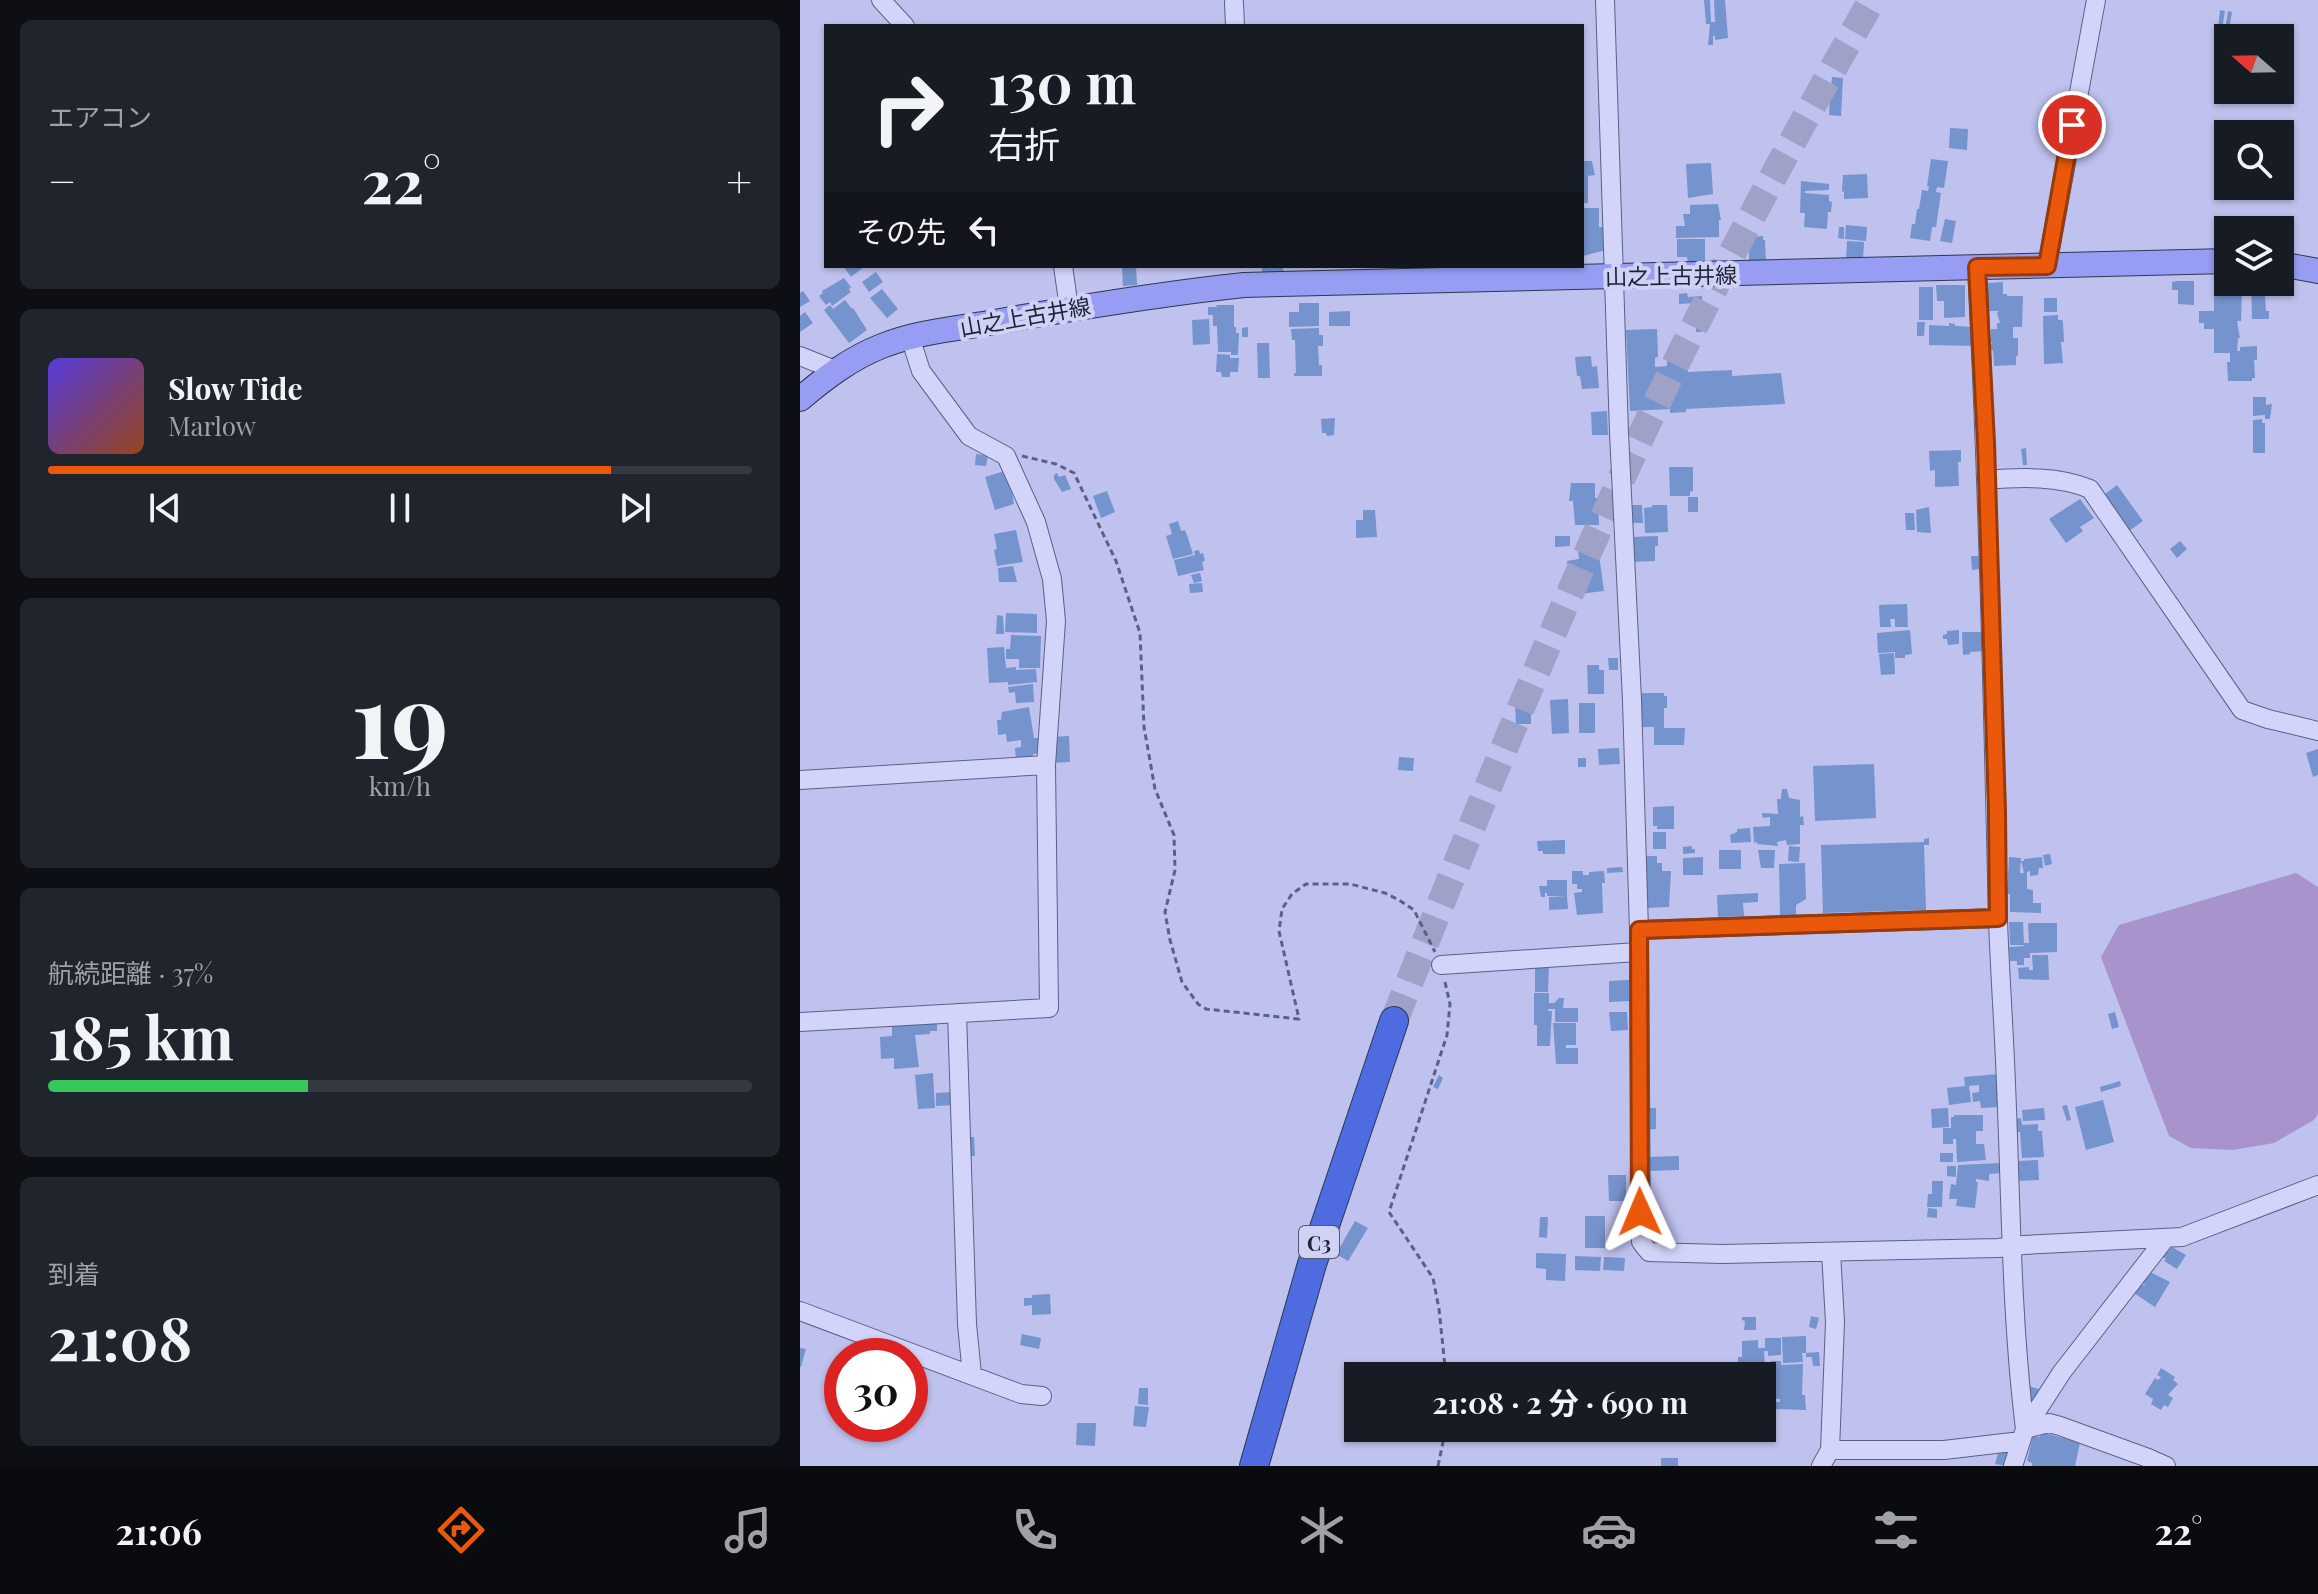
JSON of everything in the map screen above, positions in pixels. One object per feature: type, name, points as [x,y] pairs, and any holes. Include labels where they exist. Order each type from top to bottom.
[{"type":"highway","name":"C3","points":[[1254,1466],[1312,1264],[1394,1021]]},
{"type":"main road","name":"山之上古井線","points":[[800,399],[835,370],[881,346],[910,337],[1244,276],[1614,276],[2214,261]]},
{"type":"main road","points":[[2294,267],[2318,271]]},
{"type":"street","points":[[881,0],[903,24]]},
{"type":"street","points":[[1605,0],[1639,930],[1641,1242],[1649,1252],[1722,1254],[2010,1247],[2165,1239],[2182,1237],[2318,1185]]},
{"type":"street","points":[[2047,266],[2096,0]]},
{"type":"street","points":[[1234,3],[1235,24]]},
{"type":"street","points":[[1977,267],[1987,480],[2010,1247],[2023,1435]]},
{"type":"street","points":[[1063,268],[1069,308]]},
{"type":"street","points":[[800,1022],[1049,1008],[1046,765],[1056,621],[1052,579],[1036,522],[1006,456],[969,436],[921,371],[910,337]]},
{"type":"street","points":[[800,356],[835,370]]},
{"type":"street","points":[[1987,480],[2071,481],[2090,489],[2242,710],[2318,731]]},
{"type":"street","points":[[800,780],[1046,765]]},
{"type":"street","points":[[1639,930],[1998,918]]},
{"type":"street","points":[[1441,965],[1638,952]]},
{"type":"street","points":[[957,1013],[967,1324],[972,1375]]},
{"type":"street","points":[[2013,1466],[2023,1435],[2062,1372],[2165,1239]]},
{"type":"street","points":[[1831,1252],[1835,1322],[1826,1458],[1932,1450],[2023,1435],[2049,1423],[2166,1466]]},
{"type":"street","points":[[800,1311],[1021,1394],[1042,1396]]},
{"type":"path","points":[[1006,456],[1020,455],[1074,473],[1116,561],[1140,633],[1144,727],[1155,789],[1174,835],[1175,870],[1165,912],[1170,940],[1182,982],[1198,1004],[1206,1009],[1299,1019],[1279,931],[1282,909],[1292,894],[1306,884],[1350,884],[1399,900],[1414,910],[1441,965],[1450,1004],[1447,1035],[1389,1212],[1433,1278],[1445,1362]]},
{"type":"path","points":[[1438,1466],[1443,1442]]},
{"type":"shaded area","points":[[2296,873],[2318,887],[2318,1114],[2314,1120],[2274,1143],[2233,1150],[2191,1148],[2169,1136],[2101,957],[2119,925]]},
{"type":"building","points":[[1704,0],[1710,0],[1711,22],[1715,22],[1714,0],[1725,0],[1728,38],[1715,40],[1713,36],[1713,45],[1708,45],[1710,24],[1706,24]]},
{"type":"building","points":[[2220,10],[2225,11],[2223,24],[2219,24]]},
{"type":"building","points":[[2228,11],[2232,12],[2230,24],[2226,24]]},
{"type":"building","points":[[1832,77],[1843,78],[1841,116],[1829,115],[1830,96],[1827,96],[1827,89],[1831,89]]},
{"type":"building","points":[[1950,128],[1968,129],[1967,150],[1949,148]]},
{"type":"building","points":[[1931,159],[1948,161],[1944,188],[1937,187],[1936,192],[1941,193],[1936,227],[1932,227],[1930,241],[1910,238],[1922,190],[1928,191]]},
{"type":"building","points":[[1584,161],[1592,161],[1595,175],[1588,176],[1588,203],[1584,203]]},
{"type":"building","points":[[1711,163],[1713,194],[1688,198],[1686,164]]},
{"type":"building","points":[[1867,174],[1868,198],[1844,199],[1843,175]]},
{"type":"building","points":[[1801,181],[1829,184],[1829,190],[1805,191],[1829,195],[1832,202],[1827,229],[1804,227],[1805,213],[1800,213]]},
{"type":"building","points":[[1718,204],[1721,220],[1719,237],[1676,238],[1676,226],[1685,226],[1683,214],[1690,214],[1690,205]]},
{"type":"building","points":[[1584,208],[1599,208],[1599,227],[1604,227],[1606,250],[1584,256]]},
{"type":"building","points":[[1945,219],[1956,221],[1952,243],[1940,241]]},
{"type":"building","points":[[1846,225],[1867,227],[1866,241],[1845,239]]},
{"type":"building","points":[[1839,227],[1844,227],[1844,239],[1838,238]]},
{"type":"building","points":[[1763,236],[1766,263],[1749,263],[1749,237]]},
{"type":"building","points":[[1677,239],[1705,239],[1705,264],[1688,264],[1687,257],[1677,257]]},
{"type":"building","points":[[1847,241],[1864,242],[1863,261],[1846,260]]},
{"type":"building","points":[[844,268],[862,268],[851,277]]},
{"type":"building","points":[[1122,268],[1136,268],[1137,285],[1123,286]]},
{"type":"building","points":[[1262,268],[1283,268],[1284,277],[1262,277]]},
{"type":"building","points":[[876,272],[883,282],[869,292],[862,282]]},
{"type":"building","points":[[844,278],[851,292],[832,306],[830,302],[826,305],[819,296],[822,291]]},
{"type":"building","points":[[2194,281],[2194,305],[2178,304],[2178,290],[2172,290],[2172,282]]},
{"type":"building","points":[[2003,282],[2003,294],[2023,296],[2022,327],[2013,327],[2013,338],[2018,338],[2016,365],[1994,366],[1993,350],[1990,351],[1990,344],[1993,344],[1991,329],[1997,329],[1997,323],[2000,323],[1999,311],[1987,311],[1987,283]]},
{"type":"building","points":[[1936,285],[1965,285],[1965,317],[1944,318],[1944,301],[1937,301]]},
{"type":"building","points":[[1919,287],[1933,287],[1933,320],[1919,320]]},
{"type":"building","points":[[882,289],[898,309],[887,318],[870,298]]},
{"type":"building","points":[[803,291],[810,301],[800,307],[800,293]]},
{"type":"building","points":[[1687,293],[1688,297],[1702,296],[1705,328],[1701,332],[1696,332],[1695,303],[1679,304],[1679,294]]},
{"type":"building","points":[[2214,296],[2242,296],[2241,321],[2237,321],[2240,338],[2237,351],[2240,347],[2257,346],[2255,378],[2252,381],[2228,381],[2230,353],[2214,353],[2214,329],[2204,329],[2204,323],[2199,323],[2199,311],[2214,311]]},
{"type":"building","points":[[2251,296],[2265,296],[2269,319],[2252,319]]},
{"type":"building","points":[[2044,298],[2057,298],[2057,312],[2044,312]]},
{"type":"building","points":[[845,300],[867,330],[849,343],[824,310],[830,305],[833,309]]},
{"type":"building","points":[[1299,303],[1319,303],[1319,326],[1289,327],[1289,312],[1299,312]]},
{"type":"building","points":[[1234,305],[1234,327],[1239,333],[1238,355],[1218,352],[1217,326],[1213,326],[1213,315],[1208,315],[1208,307]]},
{"type":"building","points":[[1350,311],[1350,326],[1329,326],[1329,312]]},
{"type":"building","points":[[805,312],[813,323],[800,332],[800,316]]},
{"type":"building","points":[[2058,315],[2058,320],[2063,322],[2063,363],[2044,364],[2043,316]]},
{"type":"building","points":[[1209,319],[1210,344],[1193,345],[1192,320]]},
{"type":"building","points":[[1917,322],[1925,322],[1924,336],[1917,336]]},
{"type":"building","points":[[1949,323],[1975,327],[1975,346],[1929,345],[1929,325],[1949,326]]},
{"type":"building","points":[[1248,327],[1248,337],[1242,337],[1242,328]]},
{"type":"building","points":[[1319,328],[1319,335],[1323,335],[1323,346],[1318,346],[1322,376],[1294,376],[1295,340],[1292,340],[1291,329]]},
{"type":"building","points":[[1657,329],[1658,357],[1655,358],[1655,367],[1667,366],[1667,355],[1687,354],[1688,372],[1732,370],[1732,376],[1781,373],[1785,404],[1686,409],[1686,412],[1670,413],[1670,409],[1630,411],[1626,330]]},
{"type":"building","points":[[1257,343],[1269,343],[1270,378],[1258,378]]},
{"type":"building","points":[[1217,354],[1239,358],[1238,372],[1222,377],[1221,372],[1216,372]]},
{"type":"building","points":[[1591,356],[1592,367],[1597,366],[1599,388],[1582,389],[1575,357]]},
{"type":"building","points":[[2253,397],[2266,397],[2266,405],[2272,404],[2270,419],[2265,419],[2265,415],[2253,416]]},
{"type":"building","points":[[1607,411],[1608,435],[1592,435],[1591,412]]},
{"type":"building","points":[[1335,418],[1334,435],[1322,433],[1321,419]]},
{"type":"building","points":[[2262,419],[2265,423],[2265,453],[2253,453],[2253,420]]},
{"type":"building","points":[[2026,448],[2027,465],[2023,465],[2021,449]]},
{"type":"building","points":[[1961,450],[1959,486],[1935,487],[1935,470],[1930,471],[1929,451]]},
{"type":"building","points":[[976,454],[988,456],[986,466],[975,465]]},
{"type":"building","points":[[1669,467],[1693,467],[1693,491],[1690,496],[1670,496]]},
{"type":"building","points":[[1001,472],[1007,482],[1010,481],[1014,504],[995,510],[985,477]]},
{"type":"building","points":[[1057,473],[1059,477],[1065,475],[1071,489],[1062,492],[1054,479]]},
{"type":"building","points":[[1571,483],[1595,483],[1599,525],[1575,525],[1573,501],[1569,501]]},
{"type":"building","points":[[2117,485],[2143,521],[2126,533],[2101,497]]},
{"type":"building","points":[[1107,491],[1115,512],[1101,518],[1093,496]]},
{"type":"building","points":[[1688,497],[1698,497],[1698,512],[1688,512]]},
{"type":"building","points":[[2080,499],[2094,518],[2080,527],[2083,531],[2066,543],[2049,519]]},
{"type":"building","points":[[1630,505],[1642,505],[1643,523],[1631,523]]},
{"type":"building","points":[[1667,505],[1668,532],[1645,533],[1644,508]]},
{"type":"building","points":[[1929,507],[1931,533],[1917,532],[1916,510]]},
{"type":"building","points":[[1363,510],[1375,510],[1377,537],[1356,538],[1356,520],[1363,520]]},
{"type":"building","points":[[1905,513],[1914,513],[1915,530],[1906,530]]},
{"type":"building","points":[[1178,521],[1181,531],[1185,530],[1193,554],[1173,559],[1166,536],[1172,534],[1169,524]]},
{"type":"building","points":[[1016,530],[1023,562],[997,566],[994,534]]},
{"type":"building","points":[[1555,536],[1570,536],[1570,546],[1555,547]]},
{"type":"building","points":[[1658,536],[1655,561],[1630,562],[1630,537]]},
{"type":"building","points":[[2180,541],[2187,549],[2177,558],[2170,549]]},
{"type":"building","points":[[1598,547],[1604,591],[1579,594],[1579,585],[1570,586],[1567,561],[1579,559],[1578,550]]},
{"type":"building","points":[[1199,550],[1205,561],[1202,562],[1204,570],[1178,576],[1174,560],[1195,555],[1194,551]]},
{"type":"building","points":[[1971,556],[1980,556],[1980,569],[1972,570]]},
{"type":"building","points":[[1013,566],[1017,582],[999,582],[998,568]]},
{"type":"building","points":[[1200,573],[1202,581],[1194,583],[1191,575]]},
{"type":"building","points":[[1202,583],[1203,592],[1190,593],[1189,584]]},
{"type":"building","points":[[1907,604],[1908,627],[1895,627],[1895,619],[1890,619],[1891,627],[1880,627],[1879,605]]},
{"type":"building","points":[[1006,613],[1037,614],[1037,633],[1005,632]]},
{"type":"building","points":[[997,615],[1003,616],[1004,634],[996,634]]},
{"type":"building","points":[[1910,630],[1912,654],[1895,658],[1895,652],[1878,653],[1877,633]]},
{"type":"building","points":[[1959,630],[1959,644],[1948,645],[1943,635],[1947,631]]},
{"type":"building","points":[[1962,632],[1983,632],[1984,651],[1963,655]]},
{"type":"building","points":[[1011,635],[1041,636],[1040,668],[1019,668],[1019,659],[1006,659]]},
{"type":"building","points":[[1004,647],[1006,668],[1036,669],[1037,682],[989,683],[987,648]]},
{"type":"building","points":[[1894,653],[1895,674],[1881,675],[1879,654]]},
{"type":"building","points":[[1608,658],[1618,658],[1618,670],[1609,670]]},
{"type":"building","points":[[1587,665],[1599,665],[1599,670],[1604,670],[1604,694],[1588,694]]},
{"type":"building","points":[[1033,684],[1034,702],[1016,703],[1015,692],[1009,693],[1008,687]]},
{"type":"building","points":[[1636,693],[1664,693],[1667,696],[1664,728],[1685,728],[1684,745],[1654,745],[1654,727],[1639,727]]},
{"type":"building","points":[[1568,699],[1569,733],[1552,734],[1550,700]]},
{"type":"building","points":[[1515,702],[1531,702],[1531,724],[1516,724]]},
{"type":"building","points":[[1579,703],[1595,703],[1595,733],[1579,733]]},
{"type":"building","points":[[1029,707],[1034,738],[1039,738],[1041,753],[1033,754],[1033,758],[1016,760],[1015,748],[1021,747],[1021,740],[1007,742],[1006,734],[998,735],[997,720],[1001,720],[1002,712]]},
{"type":"building","points":[[1069,736],[1070,762],[1050,763],[1051,737]]},
{"type":"building","points":[[1619,748],[1620,764],[1599,765],[1598,749]]},
{"type":"building","points":[[2318,749],[2318,775],[2313,777],[2306,753]]},
{"type":"building","points":[[1399,757],[1414,758],[1413,771],[1398,770]]},
{"type":"building","points":[[1578,758],[1586,758],[1586,767],[1578,767]]},
{"type":"building","points":[[1874,764],[1876,818],[1815,821],[1813,766]]},
{"type":"building","points":[[1782,789],[1787,789],[1789,798],[1800,800],[1800,817],[1803,816],[1804,825],[1800,825],[1800,844],[1787,845],[1786,840],[1777,842],[1778,846],[1754,843],[1753,827],[1770,826],[1770,817],[1763,818],[1762,813],[1778,814],[1777,799],[1781,799]]},
{"type":"building","points":[[1674,806],[1674,829],[1657,829],[1653,826],[1653,807]]},
{"type":"building","points":[[1750,828],[1751,842],[1731,843],[1730,835],[1737,829]]},
{"type":"building","points":[[1653,832],[1666,832],[1666,849],[1653,849]]},
{"type":"building","points":[[1929,838],[1929,845],[1924,845],[1926,910],[1823,913],[1821,845],[1924,842]]},
{"type":"building","points":[[1565,840],[1565,854],[1543,854],[1543,851],[1538,851],[1537,841]]},
{"type":"building","points":[[1692,846],[1695,853],[1683,854],[1683,847]]},
{"type":"building","points":[[1789,846],[1800,847],[1799,862],[1788,861]]},
{"type":"building","points":[[1719,850],[1741,850],[1741,869],[1719,869]]},
{"type":"building","points":[[1758,850],[1775,850],[1774,868],[1761,868]]},
{"type":"building","points":[[2050,854],[2052,864],[2045,866],[2043,855]]},
{"type":"building","points":[[1641,856],[1657,856],[1657,863],[1662,863],[1662,871],[1671,871],[1669,907],[1646,908]]},
{"type":"building","points":[[1703,857],[1703,875],[1683,875],[1683,858]]},
{"type":"building","points":[[2009,857],[2021,858],[2020,873],[2024,873],[2021,861],[2042,857],[2043,868],[2039,868],[2038,875],[2030,876],[2030,871],[2027,872],[2027,889],[2033,890],[2033,903],[2041,903],[2041,913],[2010,912],[2010,894],[2007,894]]},
{"type":"building","points":[[1805,863],[1806,899],[1796,905],[1796,916],[1780,916],[1779,864]]},
{"type":"building","points":[[1622,867],[1623,872],[1607,873],[1607,868]]},
{"type":"building","points":[[1572,871],[1583,871],[1583,875],[1589,875],[1589,872],[1604,871],[1603,913],[1577,915],[1574,893],[1582,892],[1582,889],[1572,884]]},
{"type":"building","points":[[1547,880],[1567,880],[1567,896],[1547,896],[1545,893],[1545,897],[1541,897],[1539,886],[1547,886]]},
{"type":"building","points":[[1758,893],[1758,902],[1743,903],[1744,916],[1718,917],[1717,895]]},
{"type":"building","points":[[1567,896],[1568,909],[1549,910],[1549,897]]},
{"type":"building","points":[[2009,922],[2023,922],[2024,945],[2010,945]]},
{"type":"building","points":[[2028,923],[2057,923],[2057,952],[2030,953],[2030,958],[2024,958],[2024,965],[2017,965],[2017,961],[2010,961],[2009,947],[2029,943]]},
{"type":"building","points":[[2032,955],[2048,955],[2049,980],[2019,979],[2018,968],[2029,967],[2033,970]]},
{"type":"building","points":[[1549,966],[1548,992],[1535,992],[1535,967]]},
{"type":"building","points":[[1629,980],[1630,1001],[1609,1002],[1609,981]]},
{"type":"building","points":[[1534,993],[1549,993],[1549,1003],[1564,998],[1563,1008],[1578,1008],[1578,1022],[1555,1022],[1555,1009],[1548,1009],[1552,1011],[1550,1046],[1537,1046]]},
{"type":"building","points":[[1609,1012],[1627,1012],[1628,1030],[1611,1031]]},
{"type":"building","points":[[2115,1012],[2119,1027],[2112,1029],[2108,1014]]},
{"type":"building","points":[[937,1020],[937,1031],[915,1035],[919,1067],[894,1069],[894,1058],[881,1059],[880,1037],[892,1036],[892,1022]]},
{"type":"building","points":[[1553,1023],[1576,1023],[1576,1045],[1566,1045],[1566,1048],[1578,1048],[1578,1064],[1556,1064]]},
{"type":"building","points":[[933,1073],[935,1108],[918,1109],[915,1075]]},
{"type":"building","points":[[1999,1074],[1999,1107],[1981,1108],[1980,1101],[1973,1102],[1972,1093],[1979,1092],[1979,1085],[1969,1086],[1971,1102],[1949,1105],[1947,1088],[1965,1086],[1964,1077]]},
{"type":"building","points":[[1439,1075],[1443,1078],[1438,1089],[1433,1087]]},
{"type":"building","points":[[2120,1081],[2121,1086],[2101,1092],[2100,1087]]},
{"type":"building","points":[[954,1092],[955,1105],[936,1106],[936,1093]]},
{"type":"building","points":[[2103,1100],[2114,1142],[2086,1150],[2075,1107]]},
{"type":"building","points":[[2067,1105],[2071,1120],[2067,1121],[2062,1106]]},
{"type":"building","points":[[1644,1108],[1656,1108],[1656,1129],[1645,1130]]},
{"type":"building","points":[[1948,1108],[1949,1127],[1932,1128],[1931,1109]]},
{"type":"building","points":[[2044,1108],[2045,1120],[2023,1121],[2022,1110]]},
{"type":"building","points":[[1983,1115],[1983,1131],[1976,1131],[1976,1144],[1984,1144],[1986,1160],[1957,1162],[1956,1139],[1953,1139],[1953,1144],[1943,1144],[1943,1128],[1951,1128],[1951,1117]]},
{"type":"building","points":[[2021,1118],[2022,1125],[2038,1124],[2038,1131],[2042,1131],[2044,1157],[2022,1158],[2020,1132],[2015,1132],[2014,1119]]},
{"type":"building","points":[[965,1137],[974,1137],[975,1156],[965,1156]]},
{"type":"building","points":[[1940,1153],[1953,1153],[1953,1162],[1940,1162]]},
{"type":"building","points":[[1679,1156],[1679,1170],[1645,1171],[1645,1157]]},
{"type":"building","points":[[2038,1160],[2039,1180],[2017,1181],[2016,1161]]},
{"type":"building","points":[[2001,1163],[2001,1173],[1989,1174],[1989,1181],[1976,1179],[1975,1208],[1956,1206],[1957,1199],[1949,1199],[1951,1184],[1956,1185],[1958,1165]]},
{"type":"building","points":[[1947,1166],[1956,1166],[1956,1177],[1947,1176]]},
{"type":"building","points":[[1608,1175],[1626,1175],[1626,1201],[1609,1201]]},
{"type":"building","points":[[1932,1181],[1943,1181],[1942,1207],[1927,1207],[1928,1194],[1932,1194]]},
{"type":"building","points":[[1928,1208],[1937,1209],[1937,1218],[1927,1217]]},
{"type":"building","points":[[1585,1216],[1605,1216],[1605,1248],[1585,1248]]},
{"type":"building","points":[[1540,1217],[1548,1217],[1547,1238],[1539,1237]]},
{"type":"building","points":[[1355,1221],[1368,1228],[1348,1261],[1336,1254]]},
{"type":"building","points":[[2172,1247],[2186,1255],[2177,1269],[2162,1257]]},
{"type":"building","points":[[1536,1253],[1566,1254],[1565,1281],[1546,1280],[1546,1269],[1536,1268]]},
{"type":"building","points":[[1575,1256],[1601,1257],[1600,1271],[1575,1270]]},
{"type":"building","points":[[1604,1257],[1625,1258],[1624,1271],[1603,1270]]},
{"type":"building","points":[[2150,1272],[2170,1282],[2155,1307],[2134,1293],[2140,1284],[2147,1286],[2142,1283]]},
{"type":"building","points":[[1050,1294],[1051,1314],[1032,1315],[1032,1305],[1024,1306],[1024,1298]]},
{"type":"building","points":[[1811,1316],[1819,1318],[1816,1329],[1809,1327]]},
{"type":"building","points":[[1742,1317],[1756,1317],[1756,1330],[1744,1330]]},
{"type":"building","points":[[1022,1334],[1041,1338],[1039,1349],[1020,1345]]},
{"type":"building","points":[[1806,1336],[1803,1362],[1783,1363],[1782,1337]]},
{"type":"building","points":[[1765,1338],[1781,1338],[1781,1355],[1768,1356],[1768,1351],[1764,1351],[1765,1362],[1738,1362],[1738,1357],[1742,1357],[1742,1341],[1758,1340],[1758,1348],[1765,1348]]},
{"type":"building","points":[[800,1348],[806,1349],[801,1367],[800,1367]]},
{"type":"building","points":[[1819,1352],[1820,1366],[1813,1366],[1812,1357],[1806,1357],[1806,1353]]},
{"type":"building","points":[[1781,1361],[1781,1365],[1803,1364],[1802,1395],[1805,1395],[1806,1410],[1776,1409],[1776,1402],[1780,1399],[1776,1399],[1776,1362],[1771,1362]]},
{"type":"building","points":[[2161,1368],[2175,1377],[2173,1380],[2178,1384],[2168,1395],[2173,1398],[2168,1407],[2164,1405],[2161,1410],[2151,1404],[2153,1399],[2145,1394],[2155,1378],[2158,1380],[2161,1377],[2157,1375]]},
{"type":"building","points":[[2029,1386],[2039,1389],[2035,1403],[2025,1400]]},
{"type":"building","points":[[1139,1388],[1148,1388],[1148,1405],[1138,1404]]},
{"type":"building","points":[[1135,1406],[1149,1407],[1146,1427],[1133,1426]]},
{"type":"building","points":[[1077,1423],[1096,1423],[1095,1446],[1076,1445]]},
{"type":"building","points":[[2042,1432],[2080,1443],[2075,1466],[2032,1466],[2027,1461],[2033,1436],[2040,1437]]},
{"type":"building","points":[[1999,1450],[2012,1453],[2008,1466],[1995,1464]]},
{"type":"building","points":[[1661,1458],[1678,1458],[1678,1466],[1661,1466]]},
{"type":"tunnel","points":[[1394,1021],[1529,688],[1638,442],[1748,224],[1872,0]]},
{"type":"route","points":[[1640,1212],[1639,930],[1998,918],[1986,443],[1977,267],[2047,266],[2072,125]]}]
